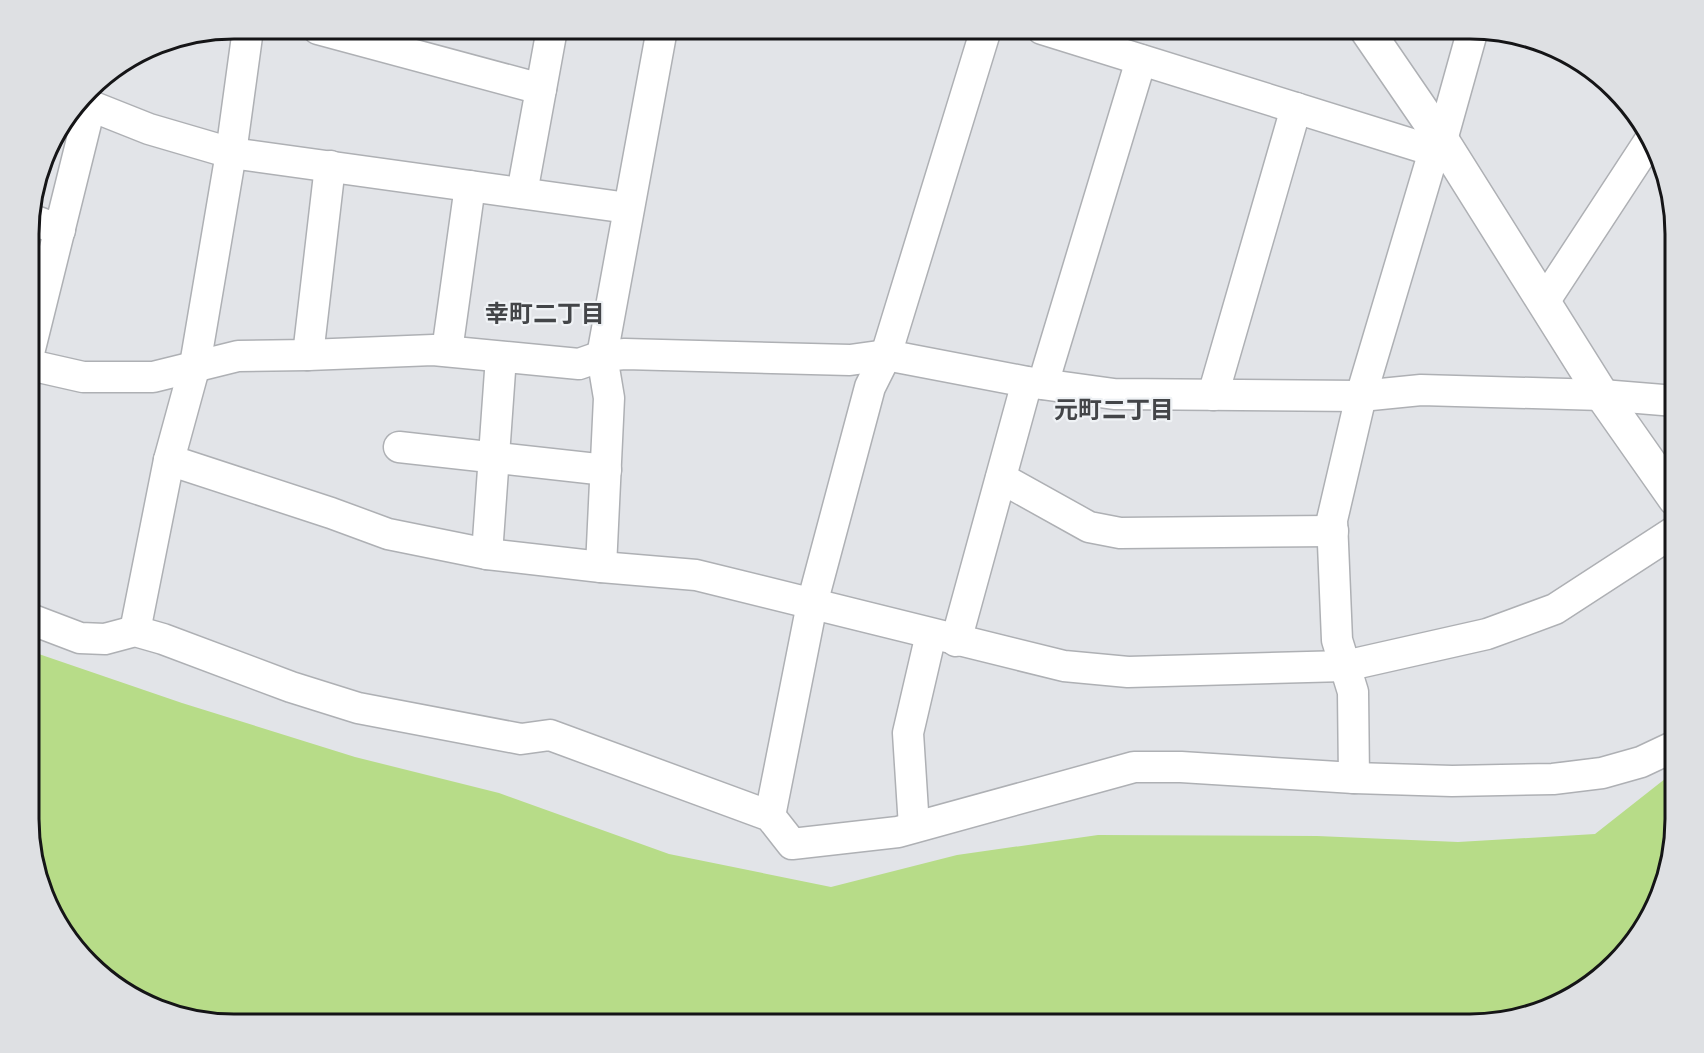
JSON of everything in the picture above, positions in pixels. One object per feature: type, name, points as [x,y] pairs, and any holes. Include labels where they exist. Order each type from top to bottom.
[{"type":"street","points":[[135,631],[169,460],[182,405],[195,365],[231,153],[247,39]]},
{"type":"street","points":[[358,39],[541,89]]},
{"type":"street","points":[[522,194],[550,39]]},
{"type":"street","points":[[601,567],[609,398],[602,356],[660,39]]},
{"type":"street","points":[[770,816],[812,604],[870,387],[886,355],[983,39]]},
{"type":"street","points":[[1076,39],[1296,108],[1438,145]]},
{"type":"street","points":[[1373,39],[1438,145],[1544,302],[1602,395],[1665,485]]},
{"type":"street","points":[[1354,778],[1353,692],[1337,640],[1332,520],[1361,396],[1470,39]]},
{"type":"street","points":[[914,827],[908,733],[1035,383],[1141,60]]},
{"type":"street","points":[[87,105],[149,129],[231,153],[628,208]]},
{"type":"street","points":[[39,313],[60,230],[86,107]]},
{"type":"street","points":[[1214,395],[1296,108]]},
{"type":"street","points":[[1544,302],[1645,148]]},
{"type":"street","points":[[308,355],[330,166]]},
{"type":"street","points":[[447,351],[470,186]]},
{"type":"street","points":[[40,223],[60,230]]},
{"type":"street","points":[[39,367],[83,377],[153,377],[238,356],[433,350],[579,364],[602,356],[625,354],[850,360],[886,355],[1035,383],[1114,394],[1361,396],[1421,390],[1602,395],[1665,400]]},
{"type":"street","points":[[487,554],[501,357]]},
{"type":"street","points":[[399,447],[606,470]]},
{"type":"street","points":[[169,460],[388,534],[487,554],[601,567],[696,574],[1064,666],[1128,672],[1345,666],[1487,634],[1555,609],[1665,538]]},
{"type":"street","points":[[1001,478],[1089,527],[1120,533],[1333,531]]},
{"type":"street","points":[[39,622],[80,638],[105,639],[135,631],[163,639],[291,687],[358,708],[521,739],[550,735],[770,816],[792,844],[898,832],[1134,766],[1354,778],[1452,781],[1553,779],[1602,773],[1641,762],[1665,751]]},
{"type":"green space","points":[[39,654],[182,703],[355,757],[499,793],[669,854],[831,887],[957,855],[1098,835],[1317,836],[1458,842],[1595,834],[1665,779],[1665,832],[1655,882],[1645,905],[1617,948],[1589,974],[1568,988],[1520,1007],[1483,1014],[234,1014],[209,1012],[171,1004],[126,981],[105,966],[79,938],[59,905],[49,882],[43,857],[39,819]]},
{"type":"district","name":"幸町二丁目","points":[[545,313]]},
{"type":"district","name":"元町二丁目","points":[[1114,409]]}]
